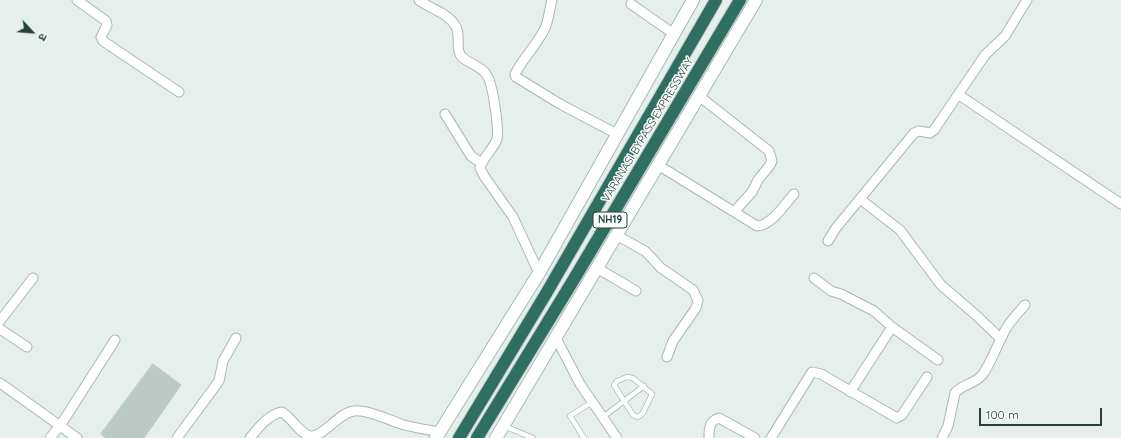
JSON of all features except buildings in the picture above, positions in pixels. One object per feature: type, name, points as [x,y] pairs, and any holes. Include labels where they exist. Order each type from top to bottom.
[{"type":"highway","name":"VARANASI BYPASS EXPRESSWAY","points":[[459,438],[547,292],[716,0]]},
{"type":"highway","name":"VARANASI BYPASS EXPRESSWAY","points":[[477,438],[571,284],[740,0]]},
{"type":"street","points":[[77,0],[106,21],[107,25],[101,37],[103,41],[179,92]]},
{"type":"street","points":[[419,0],[446,17],[455,25],[458,33],[459,53],[464,60],[481,68],[487,74],[490,83],[497,129],[497,139],[481,163],[481,173],[513,217],[539,273]]},
{"type":"street","points":[[552,0],[544,30],[534,47],[526,56],[516,74],[516,77],[560,104],[617,134]]},
{"type":"street","points":[[250,438],[265,421],[282,412],[305,433],[312,436],[318,435],[341,416],[356,410],[438,435],[539,273],[693,0]]},
{"type":"street","points":[[496,438],[756,0]]},
{"type":"street","points":[[828,241],[836,228],[914,133],[919,131],[932,132],[959,95],[985,55],[1005,36],[1028,0]]},
{"type":"street","points":[[631,4],[674,34]]},
{"type":"street","points":[[959,95],[1121,204]]},
{"type":"street","points":[[699,96],[769,151],[772,156],[770,165],[758,180],[752,192],[734,212]]},
{"type":"street","points":[[446,114],[471,156],[481,163]]},
{"type":"street","points":[[658,165],[757,226],[763,226],[794,194]]},
{"type":"street","points":[[860,199],[900,230],[946,291],[977,316],[1001,339]]},
{"type":"street","points":[[616,235],[645,251],[657,265],[689,287],[697,296],[698,303],[696,308],[673,341],[667,357]]},
{"type":"street","points":[[597,268],[636,291]]},
{"type":"street","points":[[0,321],[33,278]]},
{"type":"street","points":[[814,278],[831,291],[841,294],[870,309],[938,360]]},
{"type":"street","points":[[942,438],[948,426],[955,393],[958,389],[981,376],[991,362],[1007,326],[1025,305]]},
{"type":"street","points":[[850,392],[892,326]]},
{"type":"street","points":[[0,329],[27,347]]},
{"type":"street","points":[[177,438],[219,381],[223,361],[236,338]]},
{"type":"street","points":[[556,338],[580,384],[617,438]]},
{"type":"street","points":[[50,438],[60,426],[115,340]]},
{"type":"street","points":[[776,437],[812,372],[821,374],[897,418],[902,415],[927,377]]},
{"type":"street","points":[[0,383],[77,438]]},
{"type":"street","points":[[709,438],[710,425],[714,419],[718,418],[755,438]]},
{"type":"lane","points":[[630,377],[644,386],[652,394],[641,416],[638,417],[633,415],[623,401],[614,386],[617,381],[630,377]]},
{"type":"lane","points":[[602,417],[644,386]]},
{"type":"lane","points":[[584,438],[570,416],[592,402]]},
{"type":"lane","points":[[504,426],[532,438]]}]
